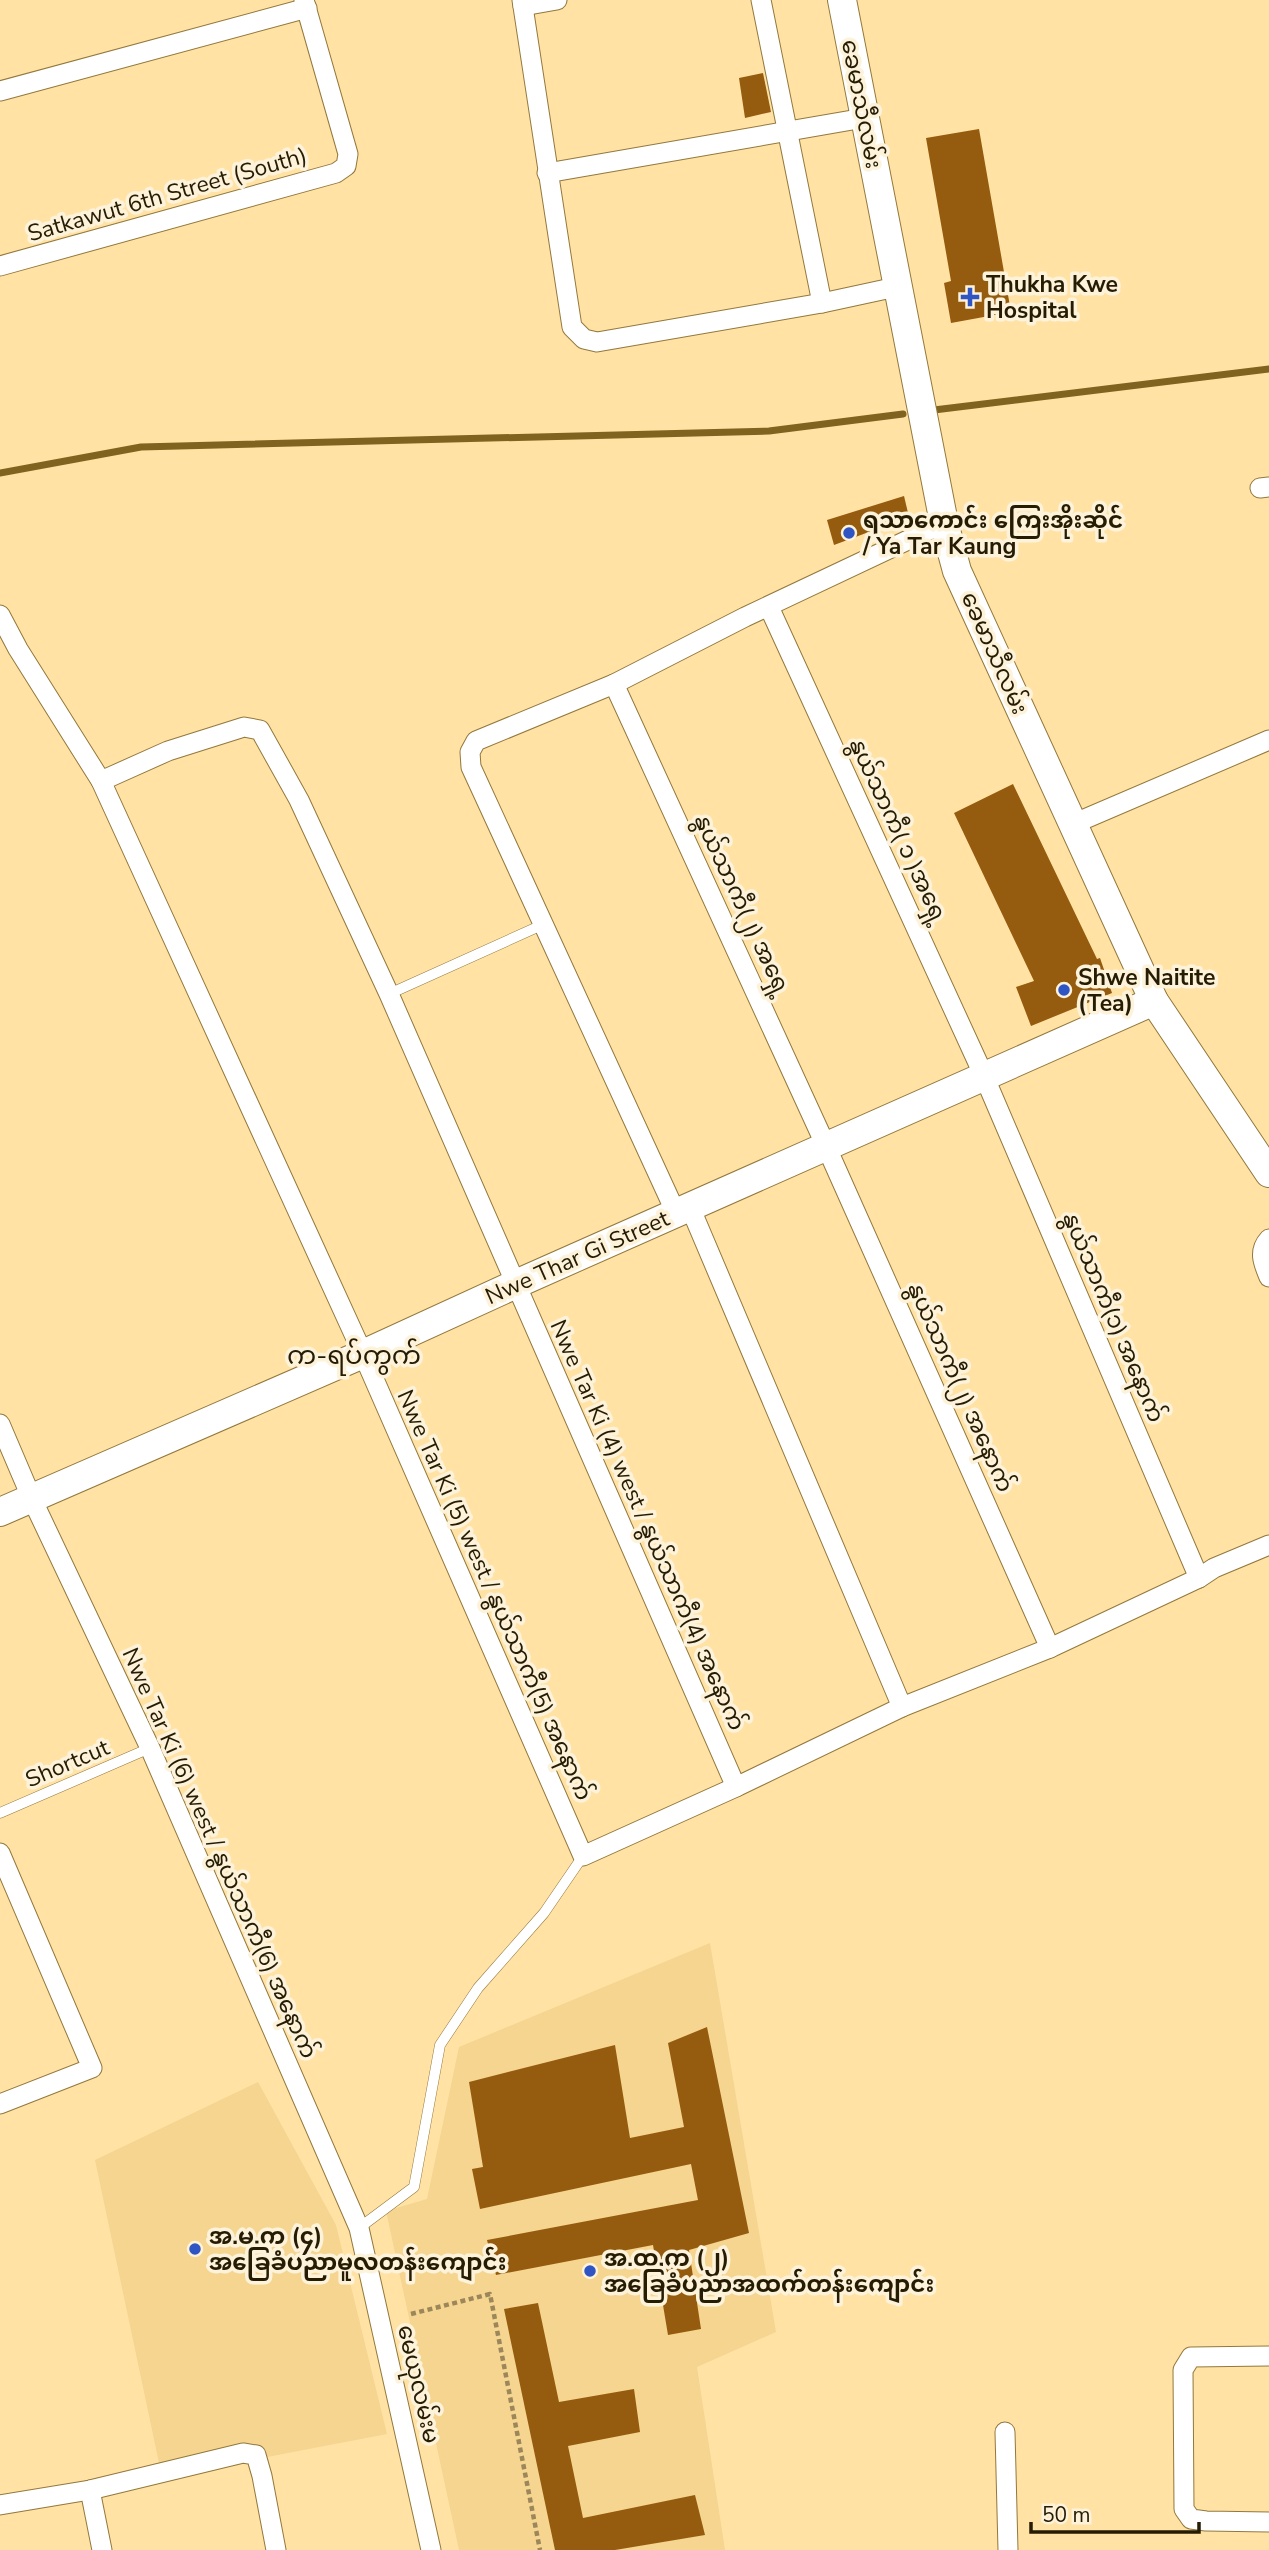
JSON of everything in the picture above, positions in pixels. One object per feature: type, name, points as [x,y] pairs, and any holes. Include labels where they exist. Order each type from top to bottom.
[{"type":"main road","name":"ခေမာသီလမ်း","points":[[842,0],[944,523],[957,571],[1154,1000],[1269,1173]]},
{"type":"main road","name":"Nwe Thar Gi Street","points":[[0,1512],[363,1354],[1154,1000]]},
{"type":"street","points":[[557,0],[522,3],[572,327],[584,339],[597,342],[822,303],[897,287]]},
{"type":"street","points":[[761,0],[822,303]]},
{"type":"street","points":[[0,91],[306,4]]},
{"type":"street","name":"Satkawut 6th Street (South)","points":[[0,266],[336,173],[346,166],[348,154],[306,4]]},
{"type":"street","points":[[547,173],[864,118]]},
{"type":"street","points":[[902,1707],[683,1210],[542,925],[471,767],[470,752],[476,741],[614,684],[944,523]]},
{"type":"street","name":"နွယ်သာကီ( ၁ )အရှေ့","points":[[769,607],[984,1076]]},
{"type":"street","name":"Nwe Tar Ki (5) west / နွယ်သာကီ(5) အနောက်","points":[[0,615],[9,651],[101,781],[363,1354],[583,1856]]},
{"type":"street","name":"နွယ်သာကီ(၂) အရှေ့","points":[[614,684],[827,1146]]},
{"type":"street","name":"Nwe Tar Ki (4) west / နွယ်သာကီ(4) အနောက်","points":[[101,781],[168,751],[244,727],[260,730],[299,800],[389,994],[736,1787]]},
{"type":"street","points":[[1073,824],[1269,740]]},
{"type":"street","name":"နွယ်သာကီ(၁) အနောက်","points":[[984,1076],[1199,1578]]},
{"type":"street","name":"နွယ်သာကီ(၂) အနောက်","points":[[827,1146],[1050,1648]]},
{"type":"street","points":[[1269,1239],[1264,1245],[1262,1255],[1269,1277]]},
{"type":"street","name":"Nwe Tar Ki (6) west / နွယ်သာကီ(6) အနောက်","points":[[0,1424],[32,1499],[150,1748],[359,2228]]},
{"type":"street","points":[[583,1856],[736,1787],[902,1707],[1050,1648],[1269,1545]]},
{"type":"street","points":[[0,1853],[92,2068],[0,2104]]},
{"type":"street","name":"မေယုလမ်းမ","points":[[359,2228],[431,2550]]},
{"type":"street","points":[[1269,2356],[1191,2357],[1183,2370],[1184,2509],[1191,2519],[1269,2522]]},
{"type":"street","points":[[1005,2432],[1008,2550]]},
{"type":"street","points":[[0,2505],[90,2490],[243,2453],[253,2453],[262,2476],[276,2550]]},
{"type":"street","points":[[90,2490],[102,2550]]},
{"type":"lane","points":[[389,994],[542,925]]},
{"type":"lane","name":"Shortcut","points":[[0,1813],[150,1748]]},
{"type":"lane","points":[[359,2228],[414,2187],[440,2045],[478,1988],[544,1913],[583,1856]]},
{"type":"path","points":[[411,2314],[490,2294],[540,2550]]},
{"type":"shaded area","points":[[710,1943],[776,2332],[697,2367],[725,2550],[459,2550],[386,2211],[427,2199],[459,2047]]},
{"type":"shaded area","points":[[258,2082],[336,2225],[387,2434],[162,2477],[95,2160]]},
{"type":"building","points":[[763,73],[771,112],[745,118],[739,78]]},
{"type":"building","points":[[979,129],[1011,312],[951,323],[944,283],[951,281],[926,138]]},
{"type":"building","name":"ရသာကောင်း ကြေးအိုးဆိုင် / Ya Tar Kaung","points":[[904,496],[909,517],[834,545],[827,520]]},
{"type":"building","points":[[1013,784],[1097,959],[1100,958],[1112,993],[1031,1026],[1016,987],[1034,981],[954,813]]},
{"type":"building","points":[[707,2027],[749,2233],[689,2250],[701,2329],[668,2335],[653,2245],[496,2275],[487,2240],[698,2200],[691,2164],[480,2209],[472,2169],[483,2167],[469,2082],[615,2045],[630,2138],[684,2127],[668,2043]]},
{"type":"building","name":"အ.ထ.က (၂) အခြေခံပညာအထက်တန်းကျောင်း","points":[[538,2303],[559,2402],[634,2389],[640,2432],[568,2446],[583,2518],[695,2495],[705,2535],[615,2550],[555,2550],[504,2309]]},
{"type":"waterway","points":[[934,410],[1269,369]]},
{"type":"waterway","points":[[0,473],[141,447],[769,431],[903,414]]},
{"type":"place","name":"Thukha Kwe Hospital","points":[[970,297]]},
{"type":"place","name":"ရသာကောင်း ကြေးအိုးဆိုင် / Ya Tar Kaung","points":[[849,533]]},
{"type":"place","name":"Shwe Naitite (Tea)","points":[[1064,990]]},
{"type":"place","name":"အ.မ.က (၄) အခြေခံပညာမူလတန်းကျောင်း","points":[[195,2249]]},
{"type":"place","name":"အ.ထ.က (၂) အခြေခံပညာအထက်တန်းကျောင်း","points":[[590,2271]]},
{"type":"district","name":"က-ရပ်ကွက်","points":[[354,1355]]}]
